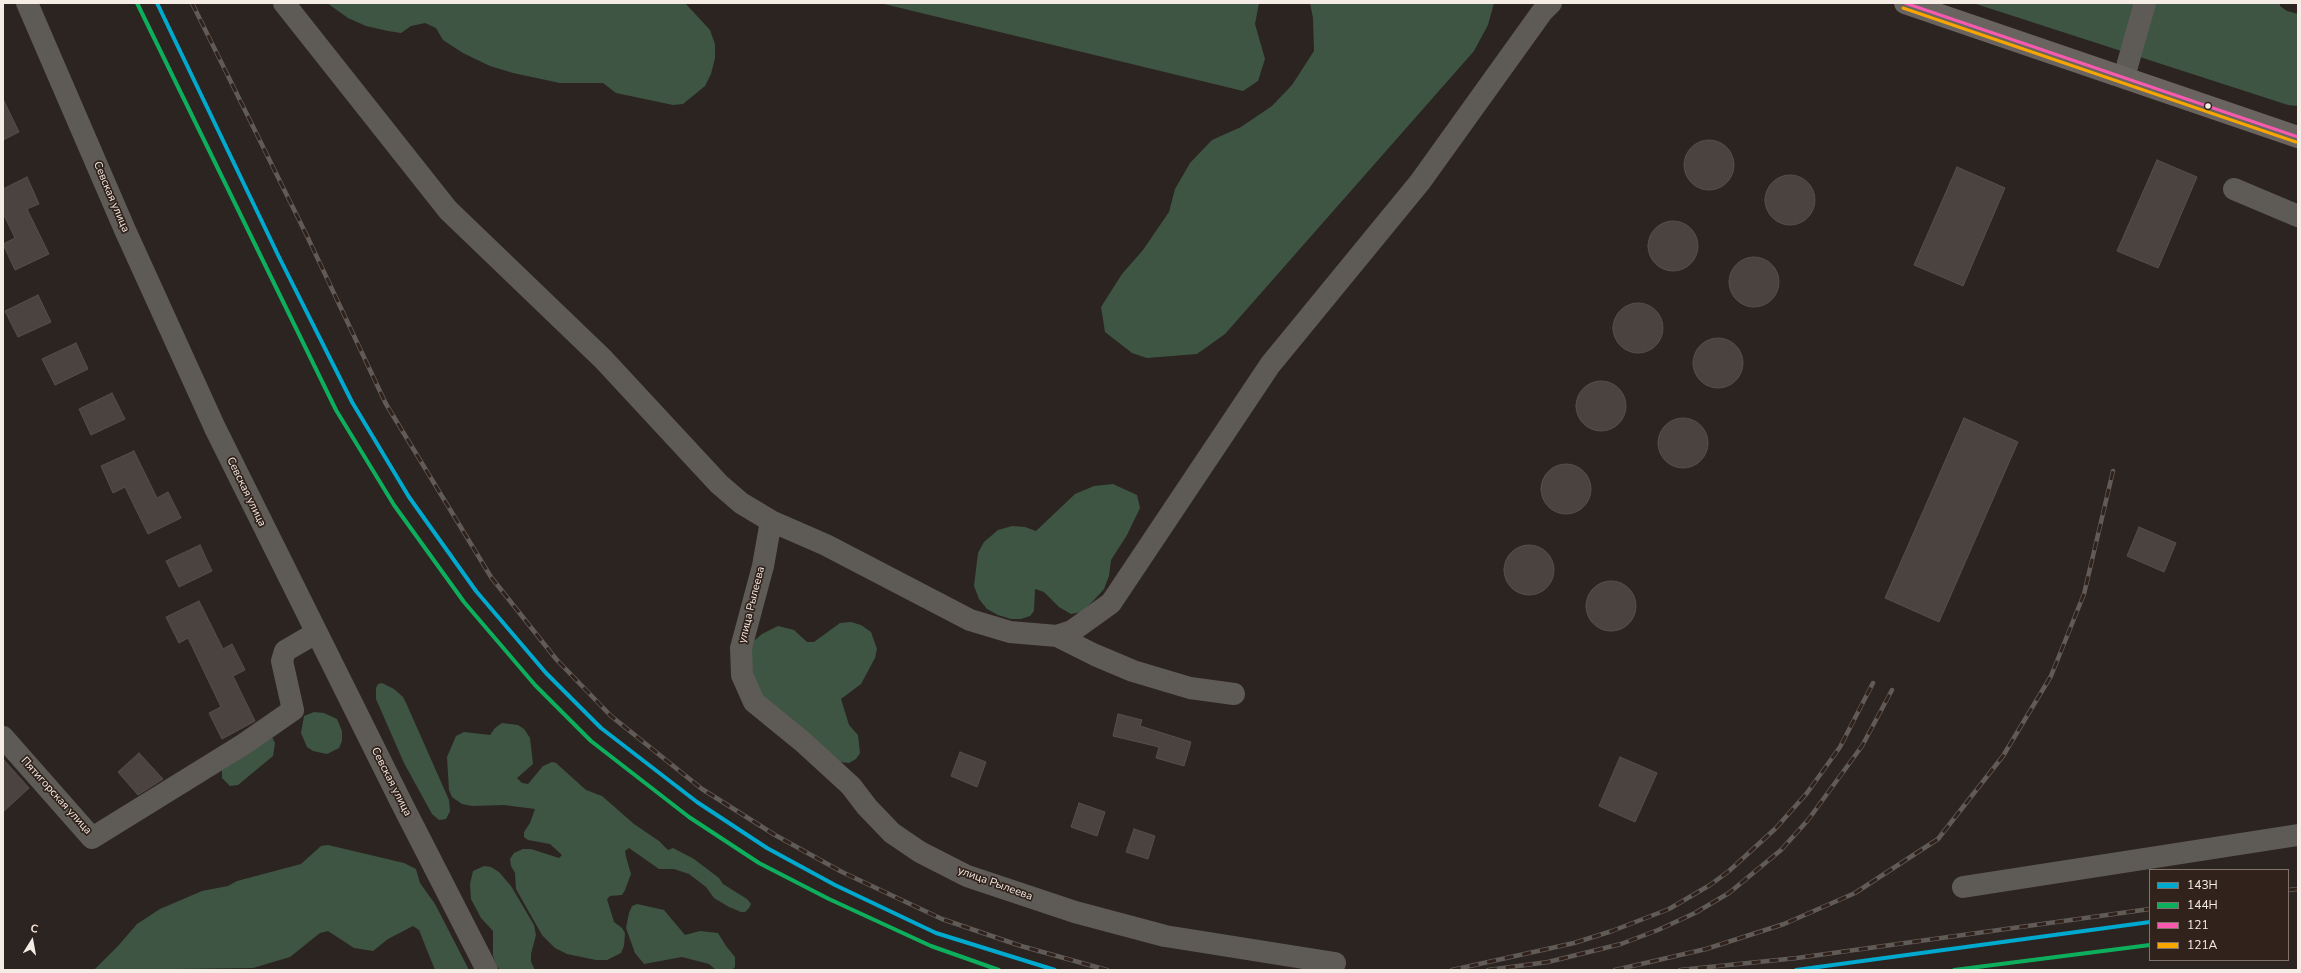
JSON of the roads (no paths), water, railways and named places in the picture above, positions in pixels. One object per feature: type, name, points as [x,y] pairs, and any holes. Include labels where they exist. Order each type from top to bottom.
[{"type":"main road","points":[[1905,3],[2298,137]]},
{"type":"street","name":"Севская улица","points":[[27,3],[125,230],[212,421],[316,633],[487,970]]},
{"type":"street","points":[[284,3],[448,210],[602,359],[719,484],[741,503],[771,521],[826,545],[970,620],[1010,632],[1057,636],[1095,655],[1133,671],[1190,688],[1234,694]]},
{"type":"street","points":[[1057,636],[1072,631],[1112,603],[1270,365],[1420,182],[1542,12],[1551,3]]},
{"type":"street","points":[[2124,77],[2145,3]]},
{"type":"street","points":[[2234,189],[2298,216]]},
{"type":"street","name":"улица Рылеева","points":[[771,521],[763,566],[741,648],[742,675],[754,702],[803,742],[851,786],[867,807],[892,833],[920,852],[967,876],[1075,912],[1165,936],[1335,963]]},
{"type":"street","name":"Пятигорская улица","points":[[3,737],[92,838],[244,744],[293,710],[282,661],[285,651],[316,633]]},
{"type":"street","points":[[1963,887],[2298,835]]},
{"type":"railway","points":[[192,3],[308,238],[386,404],[491,577],[556,659],[611,716],[702,789],[775,835],[842,872],[942,919],[1021,946],[1107,970]]},
{"type":"railway","points":[[1615,970],[1706,949],[1784,924],[1855,893],[1938,839],[2003,756],[2051,676],[2084,594],[2113,471]]},
{"type":"railway","points":[[1452,970],[1574,943],[1612,931],[1669,909],[1710,885],[1729,871],[1776,828],[1807,793],[1840,747],[1873,683]]},
{"type":"railway","points":[[1488,970],[1548,962],[1621,944],[1658,930],[1695,913],[1729,893],[1781,850],[1808,820],[1862,746],[1892,690]]},
{"type":"railway","points":[[2289,890],[2298,889]]},
{"type":"railway","points":[[1680,970],[1797,958],[2149,909]]}]
